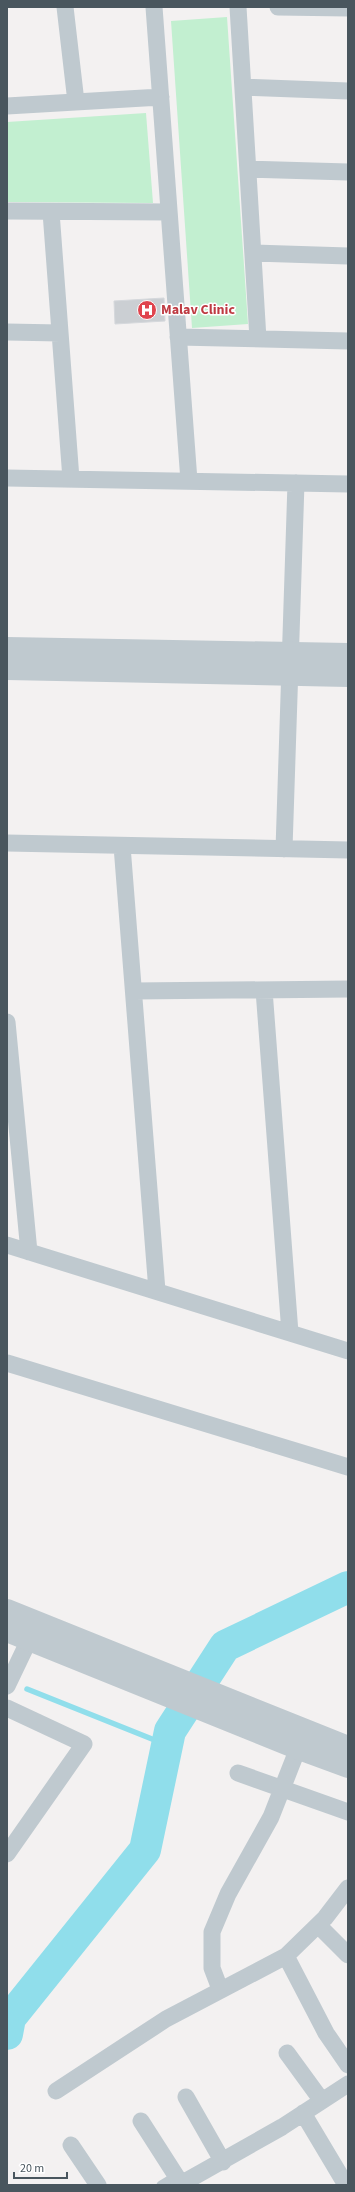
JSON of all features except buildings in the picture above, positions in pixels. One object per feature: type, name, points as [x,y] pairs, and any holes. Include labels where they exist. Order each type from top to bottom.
[{"type":"street","points":[[65,7],[76,102]]},
{"type":"street","points":[[154,7],[189,482]]},
{"type":"street","points":[[238,7],[258,339]]},
{"type":"street","points":[[278,7],[348,8]]},
{"type":"street","points":[[243,88],[348,91]]},
{"type":"street","points":[[7,106],[161,97]]},
{"type":"street","points":[[248,170],[348,172]]},
{"type":"street","points":[[7,211],[169,212]]},
{"type":"street","points":[[51,212],[71,479]]},
{"type":"street","points":[[253,253],[348,256]]},
{"type":"street","points":[[7,332],[60,333]]},
{"type":"street","points":[[178,337],[348,341]]},
{"type":"street","points":[[7,478],[348,484]]},
{"type":"street","points":[[284,849],[296,484]]},
{"type":"street","points":[[7,648],[348,654]]},
{"type":"street","points":[[7,669],[348,676]]},
{"type":"street","points":[[7,844],[348,850]]},
{"type":"street","points":[[122,846],[157,1291]]},
{"type":"street","points":[[134,991],[348,989]]},
{"type":"street","points":[[264,990],[290,1333]]},
{"type":"street","points":[[7,1022],[29,1252]]},
{"type":"street","points":[[7,1245],[348,1351]]},
{"type":"street","points":[[7,1363],[348,1467]]},
{"type":"street","points":[[7,1610],[137,1673],[302,1739],[348,1767]]},
{"type":"street","points":[[7,1630],[30,1640],[137,1673]]},
{"type":"street","points":[[7,1686],[30,1640]]},
{"type":"street","points":[[7,1708],[84,1744],[7,1854]]},
{"type":"street","points":[[302,1739],[348,1747]]},
{"type":"street","points":[[220,1989],[212,1968],[212,1932],[228,1894],[271,1817],[302,1739]]},
{"type":"street","points":[[238,1773],[348,1812]]},
{"type":"street","points":[[56,2091],[166,2019],[220,1989],[286,1956],[318,1925],[348,1888]]},
{"type":"street","points":[[318,1925],[348,1955]]},
{"type":"street","points":[[286,1956],[326,2033],[348,2065]]},
{"type":"street","points":[[287,2054],[322,2101]]},
{"type":"street","points":[[141,2121],[180,2182],[223,2162],[348,2084]]},
{"type":"street","points":[[186,2096],[223,2162]]},
{"type":"street","points":[[303,2113],[346,2185]]},
{"type":"street","points":[[71,2145],[98,2185]]},
{"type":"lane","points":[[161,2185],[180,2182]]},
{"type":"green space","points":[[227,17],[248,324],[192,328],[171,21]]},
{"type":"green space","points":[[146,113],[153,203],[7,202],[7,122]]},
{"type":"waterway","points":[[7,2034],[10,2018],[145,1850],[170,1731],[225,1646],[348,1587]]},
{"type":"waterway","points":[[27,1689],[167,1745]]},
{"type":"place","name":"Malav Clinic","points":[[147,310]]}]
